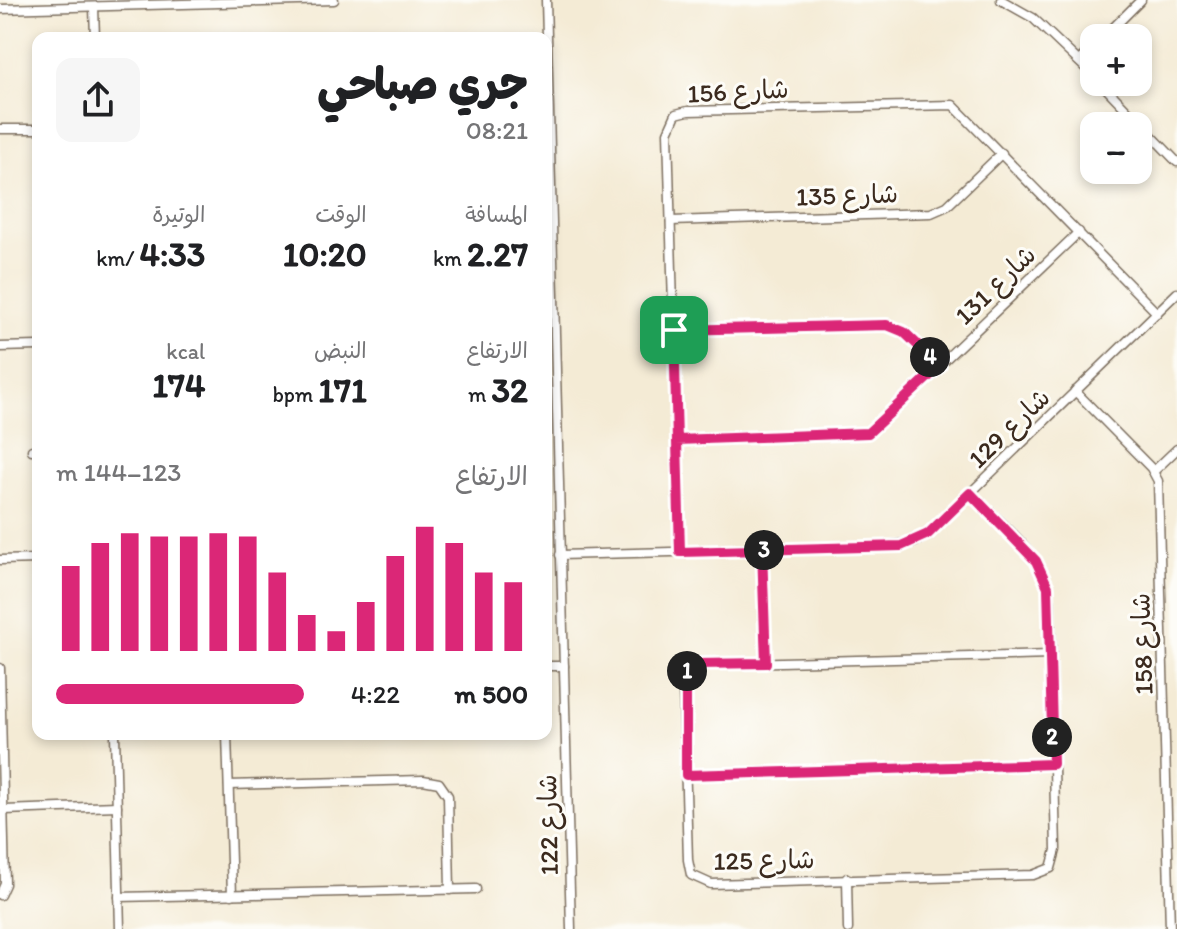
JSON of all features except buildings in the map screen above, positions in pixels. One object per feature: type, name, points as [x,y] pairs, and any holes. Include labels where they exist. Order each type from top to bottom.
[{"type":"street","points":[[0,9],[334,0]]},
{"type":"street","name":"شارع 122","points":[[546,0],[547,32]]},
{"type":"street","points":[[1001,0],[1033,18],[1079,61]]},
{"type":"street","points":[[1117,24],[1141,0]]},
{"type":"street","points":[[94,7],[95,32]]},
{"type":"street","points":[[1113,96],[1177,162]]},
{"type":"street","name":"شارع 156","points":[[680,552],[668,125],[682,111],[946,104],[959,109],[1157,313]]},
{"type":"street","points":[[0,129],[32,129]]},
{"type":"street","name":"شارع 135","points":[[671,221],[931,213],[947,206],[1002,153]]},
{"type":"street","name":"شارع 131","points":[[677,440],[868,433],[1079,232]]},
{"type":"street","name":"شارع 122","points":[[552,238],[571,929]]},
{"type":"street","name":"شارع 129","points":[[560,555],[901,546],[928,534],[1177,293]]},
{"type":"street","points":[[674,330],[887,325],[904,332],[940,366]]},
{"type":"street","points":[[0,347],[32,346]]},
{"type":"street","points":[[1075,391],[1154,471],[1177,449]]},
{"type":"street","name":"شارع 158","points":[[1154,471],[1158,486],[1173,872],[1170,929]]},
{"type":"street","name":"شارع 125","points":[[970,493],[1029,553],[1044,573],[1050,601],[1056,859],[1043,874],[711,884],[696,880],[688,868],[686,673],[697,664],[1051,655]]},
{"type":"street","points":[[762,550],[766,663]]},
{"type":"street","points":[[0,560],[32,559]]},
{"type":"street","points":[[552,666],[564,666]]},
{"type":"street","points":[[0,668],[5,884],[0,895]]},
{"type":"street","points":[[115,740],[120,929]]},
{"type":"street","points":[[227,740],[232,895]]},
{"type":"street","points":[[686,775],[1053,764]]},
{"type":"street","points":[[229,785],[423,780],[439,783],[448,796],[450,890]]},
{"type":"street","points":[[4,810],[117,806]]},
{"type":"street","points":[[847,878],[848,929]]},
{"type":"street","points":[[119,897],[476,889]]},
{"type":"route","points":[[674,330],[680,552],[762,550],[766,663],[697,664],[686,673],[683,680],[686,775],[1053,764],[1050,601],[1044,573],[1029,553],[970,493],[928,534],[901,546],[680,552],[677,440],[868,433],[940,366],[899,328],[887,325],[674,330]]}]
